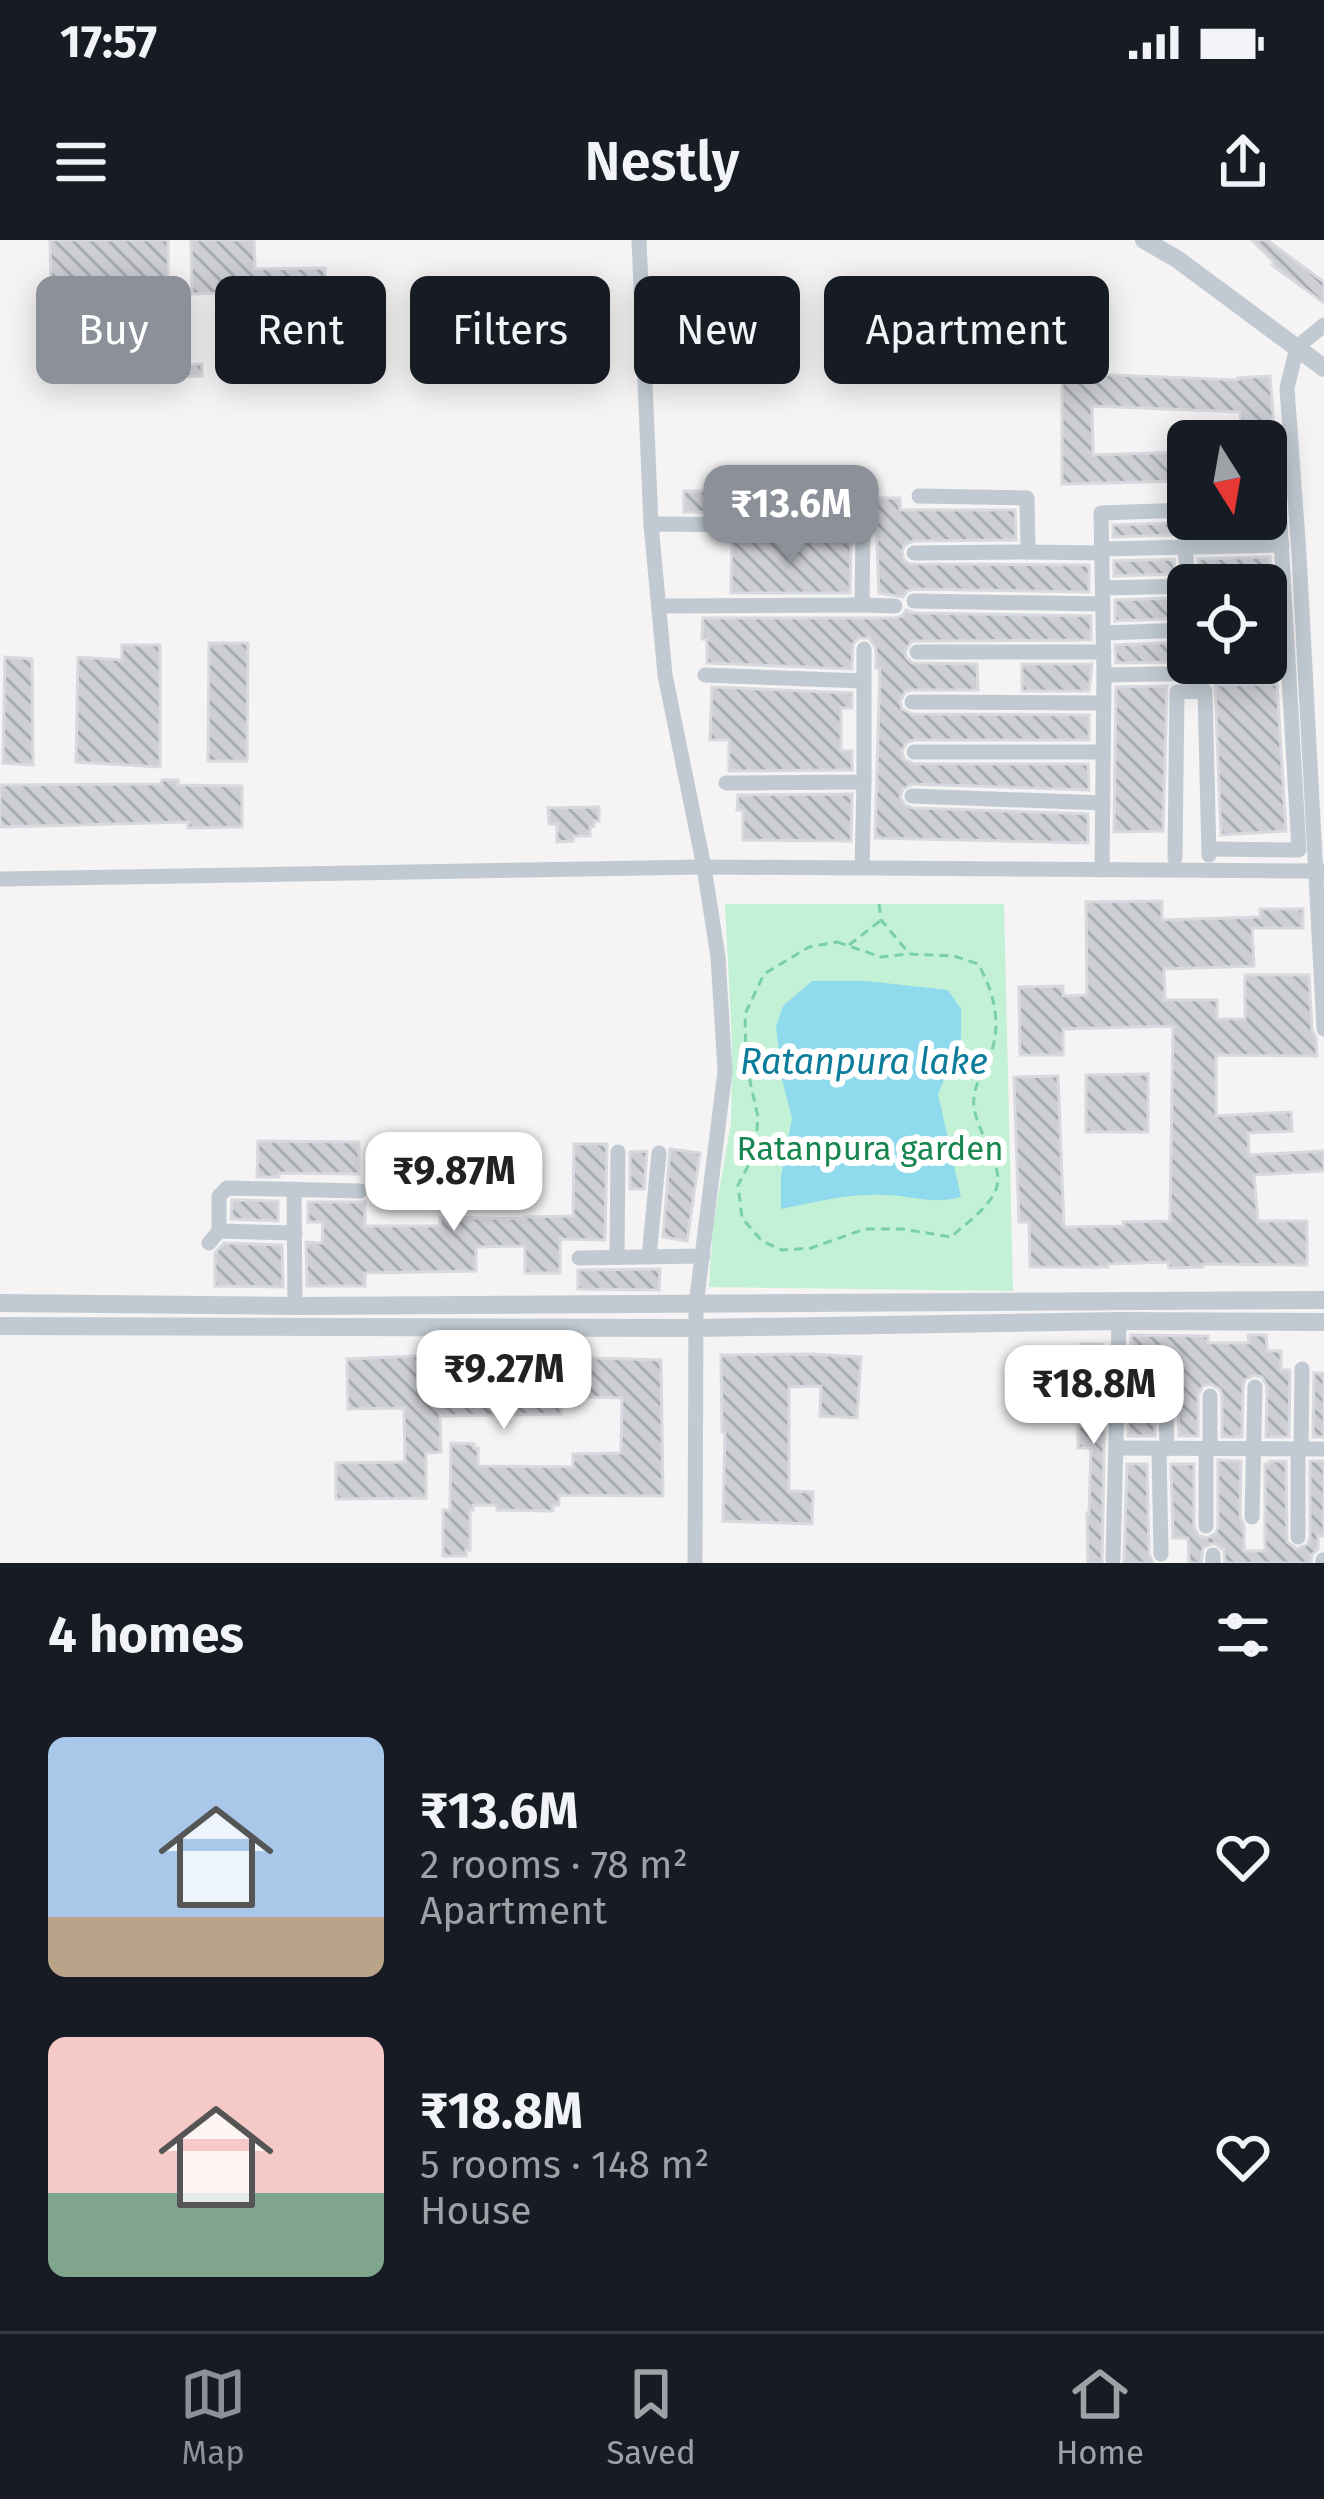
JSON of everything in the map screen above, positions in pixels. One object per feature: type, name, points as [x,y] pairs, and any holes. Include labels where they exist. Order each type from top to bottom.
[{"type":"street","points":[[639,240],[651,524],[665,675],[718,957],[725,1071],[696,1304],[695,1563]]},
{"type":"street","points":[[1144,240],[1177,259],[1324,368]]},
{"type":"street","points":[[1324,325],[1297,346],[1287,388],[1320,871],[1324,1029]]},
{"type":"street","points":[[919,496],[1027,498],[1028,552]]},
{"type":"street","points":[[862,605],[863,505]]},
{"type":"street","points":[[1102,869],[1101,512],[1167,510]]},
{"type":"street","points":[[651,524],[863,526]]},
{"type":"street","points":[[1186,540],[1187,564]]},
{"type":"street","points":[[1282,540],[1283,564]]},
{"type":"street","points":[[914,553],[1282,545]]},
{"type":"street","points":[[914,601],[1167,591]]},
{"type":"street","points":[[658,606],[895,606]]},
{"type":"street","points":[[1103,632],[1167,630]]},
{"type":"street","points":[[1208,849],[1299,850],[1287,642]]},
{"type":"street","points":[[862,868],[864,649]]},
{"type":"street","points":[[917,652],[1104,652]]},
{"type":"street","points":[[1104,676],[1167,670]]},
{"type":"street","points":[[705,675],[863,681]]},
{"type":"street","points":[[1193,684],[1193,692]]},
{"type":"street","points":[[1175,858],[1177,692],[1204,692],[1210,870]]},
{"type":"street","points":[[912,702],[1104,703]]},
{"type":"street","points":[[914,752],[1103,752]]},
{"type":"street","points":[[726,783],[864,782]]},
{"type":"street","points":[[912,796],[1103,803]]},
{"type":"street","points":[[0,879],[704,866],[1320,871]]},
{"type":"street","points":[[617,1257],[618,1152]]},
{"type":"street","points":[[649,1257],[659,1153]]},
{"type":"street","points":[[294,1189],[295,1306]]},
{"type":"street","points":[[295,1233],[214,1237],[221,1190],[360,1191]]},
{"type":"street","points":[[579,1258],[703,1256]]},
{"type":"street","points":[[0,1303],[295,1306],[1324,1300]]},
{"type":"street","points":[[1113,1558],[1119,1321]]},
{"type":"street","points":[[0,1326],[696,1328],[1324,1322]]},
{"type":"street","points":[[1298,1537],[1302,1370]]},
{"type":"street","points":[[1161,1555],[1165,1374]]},
{"type":"street","points":[[1252,1516],[1255,1388]]},
{"type":"street","points":[[1206,1526],[1210,1396]]},
{"type":"street","points":[[1116,1448],[1324,1449]]},
{"type":"path","points":[[879,904],[881,920],[909,954]]},
{"type":"path","points":[[848,947],[881,920]]},
{"type":"path","points":[[837,942],[881,957],[909,954],[954,956],[978,964],[989,984],[997,1022],[994,1048],[975,1083],[974,1105],[998,1178],[992,1198],[950,1237],[902,1228],[865,1229],[812,1248],[782,1250],[762,1241],[742,1218],[738,1185],[755,1153],[758,1117],[746,1063],[746,1014],[764,974],[809,947],[837,942]]},
{"type":"green space","name":"Ratanpura garden","points":[[725,904],[1004,904],[1013,1291],[709,1287],[713,1225],[731,1123]]},
{"type":"water","name":"Ratanpura lake","points":[[812,981],[867,981],[948,990],[961,1009],[961,1038],[938,1094],[961,1197],[860,1195],[781,1209],[781,1176],[792,1118],[776,1027],[783,1006]]},
{"type":"building","points":[[50,240],[168,240],[168,276],[51,276]]},
{"type":"building","points":[[191,240],[254,240],[255,269],[325,268],[325,276],[215,276],[215,293],[192,294]]},
{"type":"building","points":[[1252,240],[1267,240],[1324,282],[1324,303],[1272,265]]},
{"type":"building","points":[[191,364],[202,364],[202,376],[191,376]]},
{"type":"building","points":[[1109,375],[1238,380],[1270,376],[1273,420],[1241,420],[1240,412],[1092,406],[1093,455],[1167,453],[1167,481],[1062,484],[1062,384],[1109,384]]},
{"type":"building","points":[[684,491],[856,496],[851,514],[684,512]]},
{"type":"building","points":[[872,498],[900,498],[900,510],[1015,510],[1016,540],[913,541],[902,552],[909,564],[1089,565],[1089,592],[914,589],[903,597],[879,593]]},
{"type":"building","points":[[1167,523],[1167,535],[1113,537],[1113,525]]},
{"type":"building","points":[[732,540],[851,542],[850,593],[731,593]]},
{"type":"building","points":[[1270,557],[1270,564],[1198,564],[1198,559]]},
{"type":"building","points":[[1174,559],[1174,564],[1167,564],[1167,574],[1114,576],[1114,561]]},
{"type":"building","points":[[1167,598],[1167,619],[1115,621],[1115,600]]},
{"type":"building","points":[[906,610],[1091,616],[1091,640],[912,641],[905,651],[912,663],[977,664],[978,690],[911,690],[900,701],[902,709],[912,714],[1089,715],[1089,740],[914,740],[902,751],[904,759],[914,764],[1088,764],[1089,790],[912,784],[900,797],[912,808],[1088,814],[1088,843],[875,838],[880,668],[876,668],[876,648],[869,638],[853,644],[852,669],[707,663],[707,639],[702,639],[703,618],[895,618]]},
{"type":"building","points":[[209,643],[248,643],[247,761],[208,761]]},
{"type":"building","points":[[1167,643],[1167,662],[1116,663],[1115,645]]},
{"type":"building","points":[[122,645],[160,645],[160,767],[76,762],[78,657],[122,660]]},
{"type":"building","points":[[5,657],[32,659],[33,765],[3,763]]},
{"type":"building","points":[[1022,664],[1092,664],[1089,691],[1022,691]]},
{"type":"building","points":[[1277,684],[1286,831],[1221,835],[1215,685]]},
{"type":"building","points":[[1167,686],[1163,831],[1114,832],[1116,687]]},
{"type":"building","points":[[712,687],[852,693],[852,708],[841,708],[841,751],[852,751],[852,770],[729,771],[729,740],[710,740]]},
{"type":"building","points":[[162,780],[178,780],[178,785],[242,786],[242,827],[188,828],[188,822],[0,827],[0,785],[161,784]]},
{"type":"building","points":[[852,794],[851,841],[743,840],[738,795]]},
{"type":"building","points":[[599,807],[599,821],[590,827],[590,836],[557,842],[557,824],[549,824],[548,808]]},
{"type":"building","points":[[1162,901],[1162,920],[1260,917],[1260,909],[1303,909],[1303,928],[1252,928],[1254,966],[1164,969],[1165,1000],[1217,1000],[1217,1019],[1245,1019],[1245,975],[1309,975],[1317,1056],[1216,1055],[1216,1116],[1291,1112],[1292,1131],[1248,1133],[1249,1155],[1324,1151],[1324,1171],[1254,1175],[1258,1221],[1307,1221],[1307,1265],[1169,1268],[1168,1262],[1030,1267],[1029,1222],[1019,1222],[1014,1077],[1058,1076],[1064,1227],[1170,1221],[1173,1026],[1063,1029],[1063,1055],[1020,1055],[1019,987],[1063,986],[1063,996],[1087,995],[1086,902]]},
{"type":"building","points":[[1148,1074],[1148,1132],[1086,1132],[1086,1075]]},
{"type":"building","points":[[258,1141],[359,1142],[359,1174],[257,1177]]},
{"type":"building","points":[[574,1144],[607,1144],[605,1240],[560,1239],[560,1273],[525,1273],[525,1246],[476,1247],[476,1271],[365,1273],[365,1286],[307,1286],[306,1242],[322,1243],[323,1222],[308,1222],[308,1202],[365,1202],[365,1226],[440,1226],[440,1217],[573,1216]]},
{"type":"building","points":[[670,1149],[700,1153],[687,1241],[663,1237]]},
{"type":"building","points":[[647,1151],[644,1189],[630,1189],[630,1152]]},
{"type":"building","points":[[232,1200],[278,1201],[278,1221],[231,1219]]},
{"type":"building","points":[[224,1243],[282,1245],[283,1287],[215,1286],[215,1253]]},
{"type":"building","points":[[660,1269],[659,1290],[578,1289],[578,1270]]},
{"type":"building","points":[[1131,1335],[1208,1336],[1208,1343],[1249,1343],[1248,1335],[1266,1335],[1267,1351],[1281,1351],[1281,1370],[1290,1370],[1289,1437],[1266,1437],[1267,1386],[1262,1377],[1254,1375],[1243,1386],[1242,1437],[1222,1437],[1222,1395],[1211,1384],[1203,1386],[1198,1395],[1198,1436],[1179,1436],[1177,1373],[1166,1362],[1153,1373],[1155,1436],[1128,1436]]},
{"type":"building","points":[[1081,1344],[1102,1344],[1102,1563],[1088,1563],[1091,1448],[1078,1448],[1078,1426],[1090,1425],[1089,1377],[1081,1377]]},
{"type":"building","points":[[524,1353],[661,1360],[663,1496],[559,1495],[553,1511],[473,1505],[470,1550],[466,1556],[443,1556],[443,1510],[450,1510],[451,1443],[474,1444],[478,1466],[573,1467],[573,1454],[621,1453],[622,1398],[561,1396],[561,1414],[440,1416],[441,1452],[426,1453],[426,1498],[336,1499],[336,1463],[405,1462],[404,1408],[348,1409],[347,1359],[465,1354],[466,1360],[472,1360],[473,1372],[524,1371]]},
{"type":"building","points":[[721,1355],[861,1357],[857,1418],[820,1416],[821,1386],[789,1387],[789,1491],[813,1492],[812,1524],[723,1521]]},
{"type":"building","points":[[1314,1373],[1324,1373],[1324,1437],[1313,1437]]},
{"type":"building","points":[[1218,1460],[1241,1461],[1244,1551],[1265,1551],[1265,1464],[1269,1461],[1286,1461],[1287,1542],[1297,1549],[1308,1544],[1310,1461],[1324,1461],[1324,1536],[1318,1536],[1311,1563],[1225,1563],[1224,1550],[1214,1543],[1203,1548],[1201,1563],[1189,1563],[1188,1538],[1173,1538],[1171,1464],[1194,1464],[1194,1527],[1199,1536],[1207,1538],[1218,1527]]},
{"type":"building","points":[[1127,1464],[1147,1464],[1153,1563],[1124,1563]]}]
